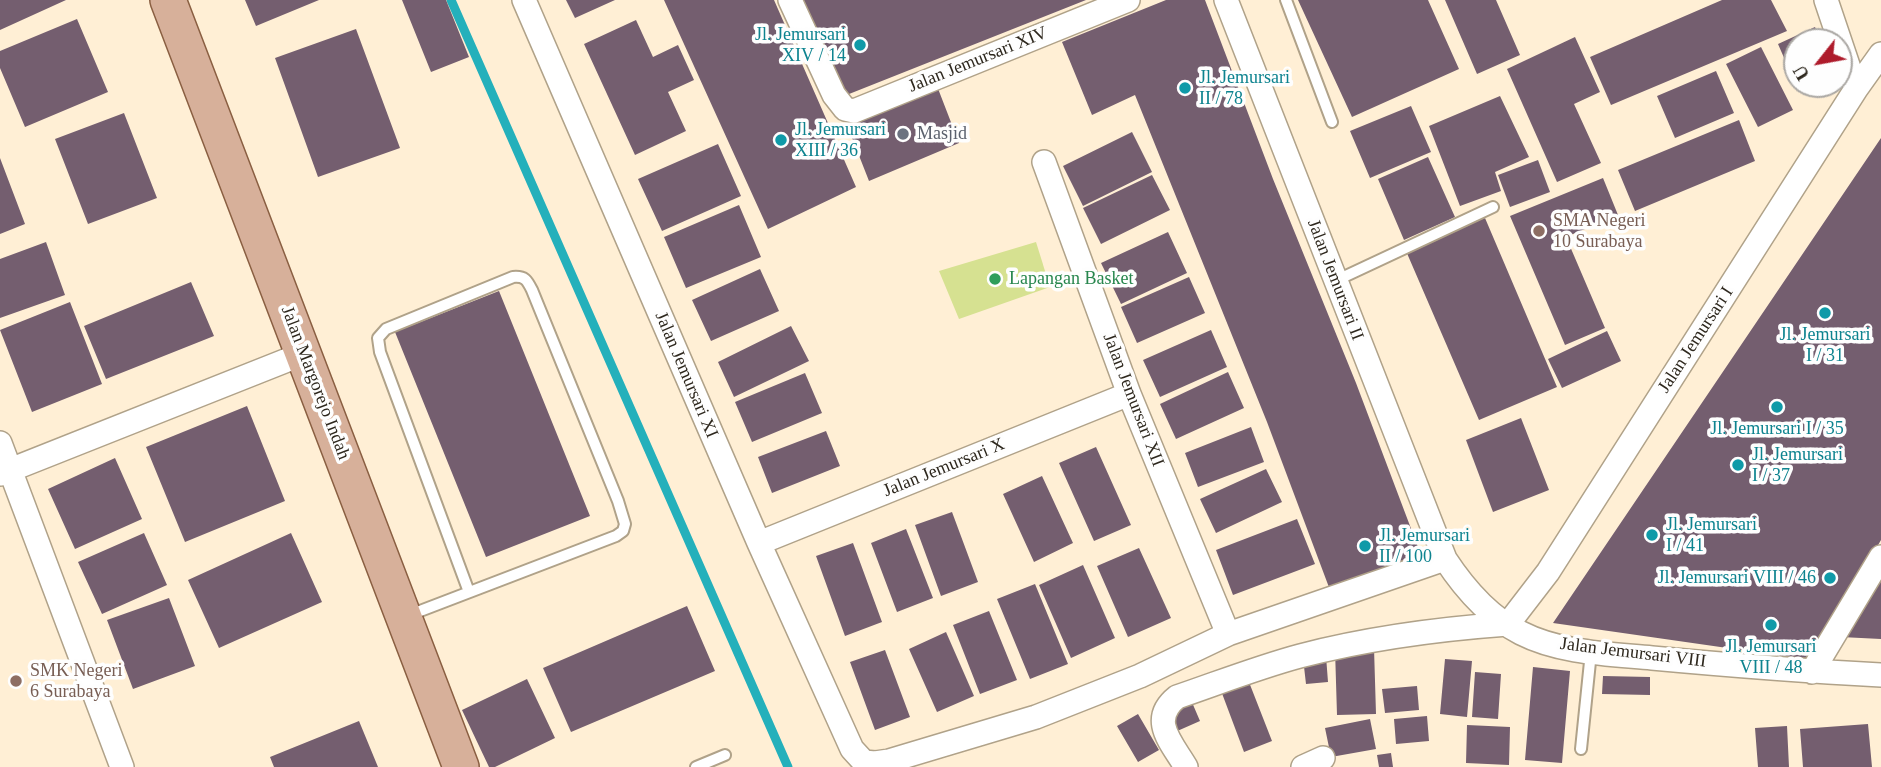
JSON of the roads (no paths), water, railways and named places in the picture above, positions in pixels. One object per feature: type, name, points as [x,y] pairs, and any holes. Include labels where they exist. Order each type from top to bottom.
[{"type":"main road","name":"Jalan Margorejo Indah","points":[[168,0],[461,767]]},
{"type":"street","name":"Jalan Jemursari XI","points":[[524,0],[759,543],[852,749],[864,762],[882,762],[1036,716],[1140,676],[1228,634]]},
{"type":"street","name":"Jalan Jemursari XIV","points":[[790,0],[834,95],[845,109],[854,111],[1128,0]]},
{"type":"street","points":[[1826,0],[1856,89]]},
{"type":"street","name":"Jalan Jemursari II","points":[[1231,2],[1335,281],[1444,559]]},
{"type":"street","name":"Jalan Jemursari I","points":[[1508,624],[1548,572],[1856,89],[1881,54]]},
{"type":"street","name":"Jalan Jemursari XII","points":[[1044,162],[1129,394],[1228,634]]},
{"type":"street","points":[[6,472],[304,353]]},
{"type":"street","name":"Jalan Jemursari X","points":[[759,543],[1129,394]]},
{"type":"street","points":[[0,443],[6,472],[122,767]]},
{"type":"street","points":[[1812,672],[1881,557]]},
{"type":"street","points":[[1228,634],[1444,559]]},
{"type":"street","name":"Jalan Jemursari VIII","points":[[1444,559],[1476,599],[1520,632],[1540,640],[1591,652],[1812,672],[1881,675]]},
{"type":"street","points":[[1186,767],[1162,722],[1166,708],[1177,697],[1297,656],[1432,630],[1508,624]]},
{"type":"lane","points":[[1286,0],[1332,122]]},
{"type":"lane","points":[[1335,281],[1493,207]]},
{"type":"lane","points":[[403,618],[624,531],[625,524],[618,501],[532,290],[520,276],[386,329],[378,338],[380,352],[469,592]]},
{"type":"lane","points":[[1581,749],[1591,652]]},
{"type":"lane","points":[[696,767],[725,755]]},
{"type":"waterway","points":[[451,0],[788,767]]},
{"type":"place","name":"Jl. Jemursari XIV / 14","points":[[860,45]]},
{"type":"place","name":"Jl. Jemursari II / 78","points":[[1185,88]]},
{"type":"place","name":"Masjid","points":[[903,134]]},
{"type":"place","name":"Jl. Jemursari XIII / 36","points":[[781,140]]},
{"type":"place","name":"SMA Negeri 10 Surabaya","points":[[1539,231]]},
{"type":"place","name":"Lapangan Basket","points":[[995,279]]},
{"type":"place","name":"Jl. Jemursari I / 31","points":[[1825,313]]},
{"type":"place","name":"Jl. Jemursari I / 35","points":[[1777,407]]},
{"type":"place","name":"Jl. Jemursari I / 37","points":[[1738,465]]},
{"type":"place","name":"Jl. Jemursari I / 41","points":[[1652,535]]},
{"type":"place","name":"Jl. Jemursari II / 100","points":[[1365,546]]},
{"type":"place","name":"Jl. Jemursari VIII / 46","points":[[1830,578]]},
{"type":"place","name":"Jl. Jemursari VIII / 48","points":[[1771,625]]},
{"type":"place","name":"SMK Negeri 6 Surabaya","points":[[16,681]]}]
